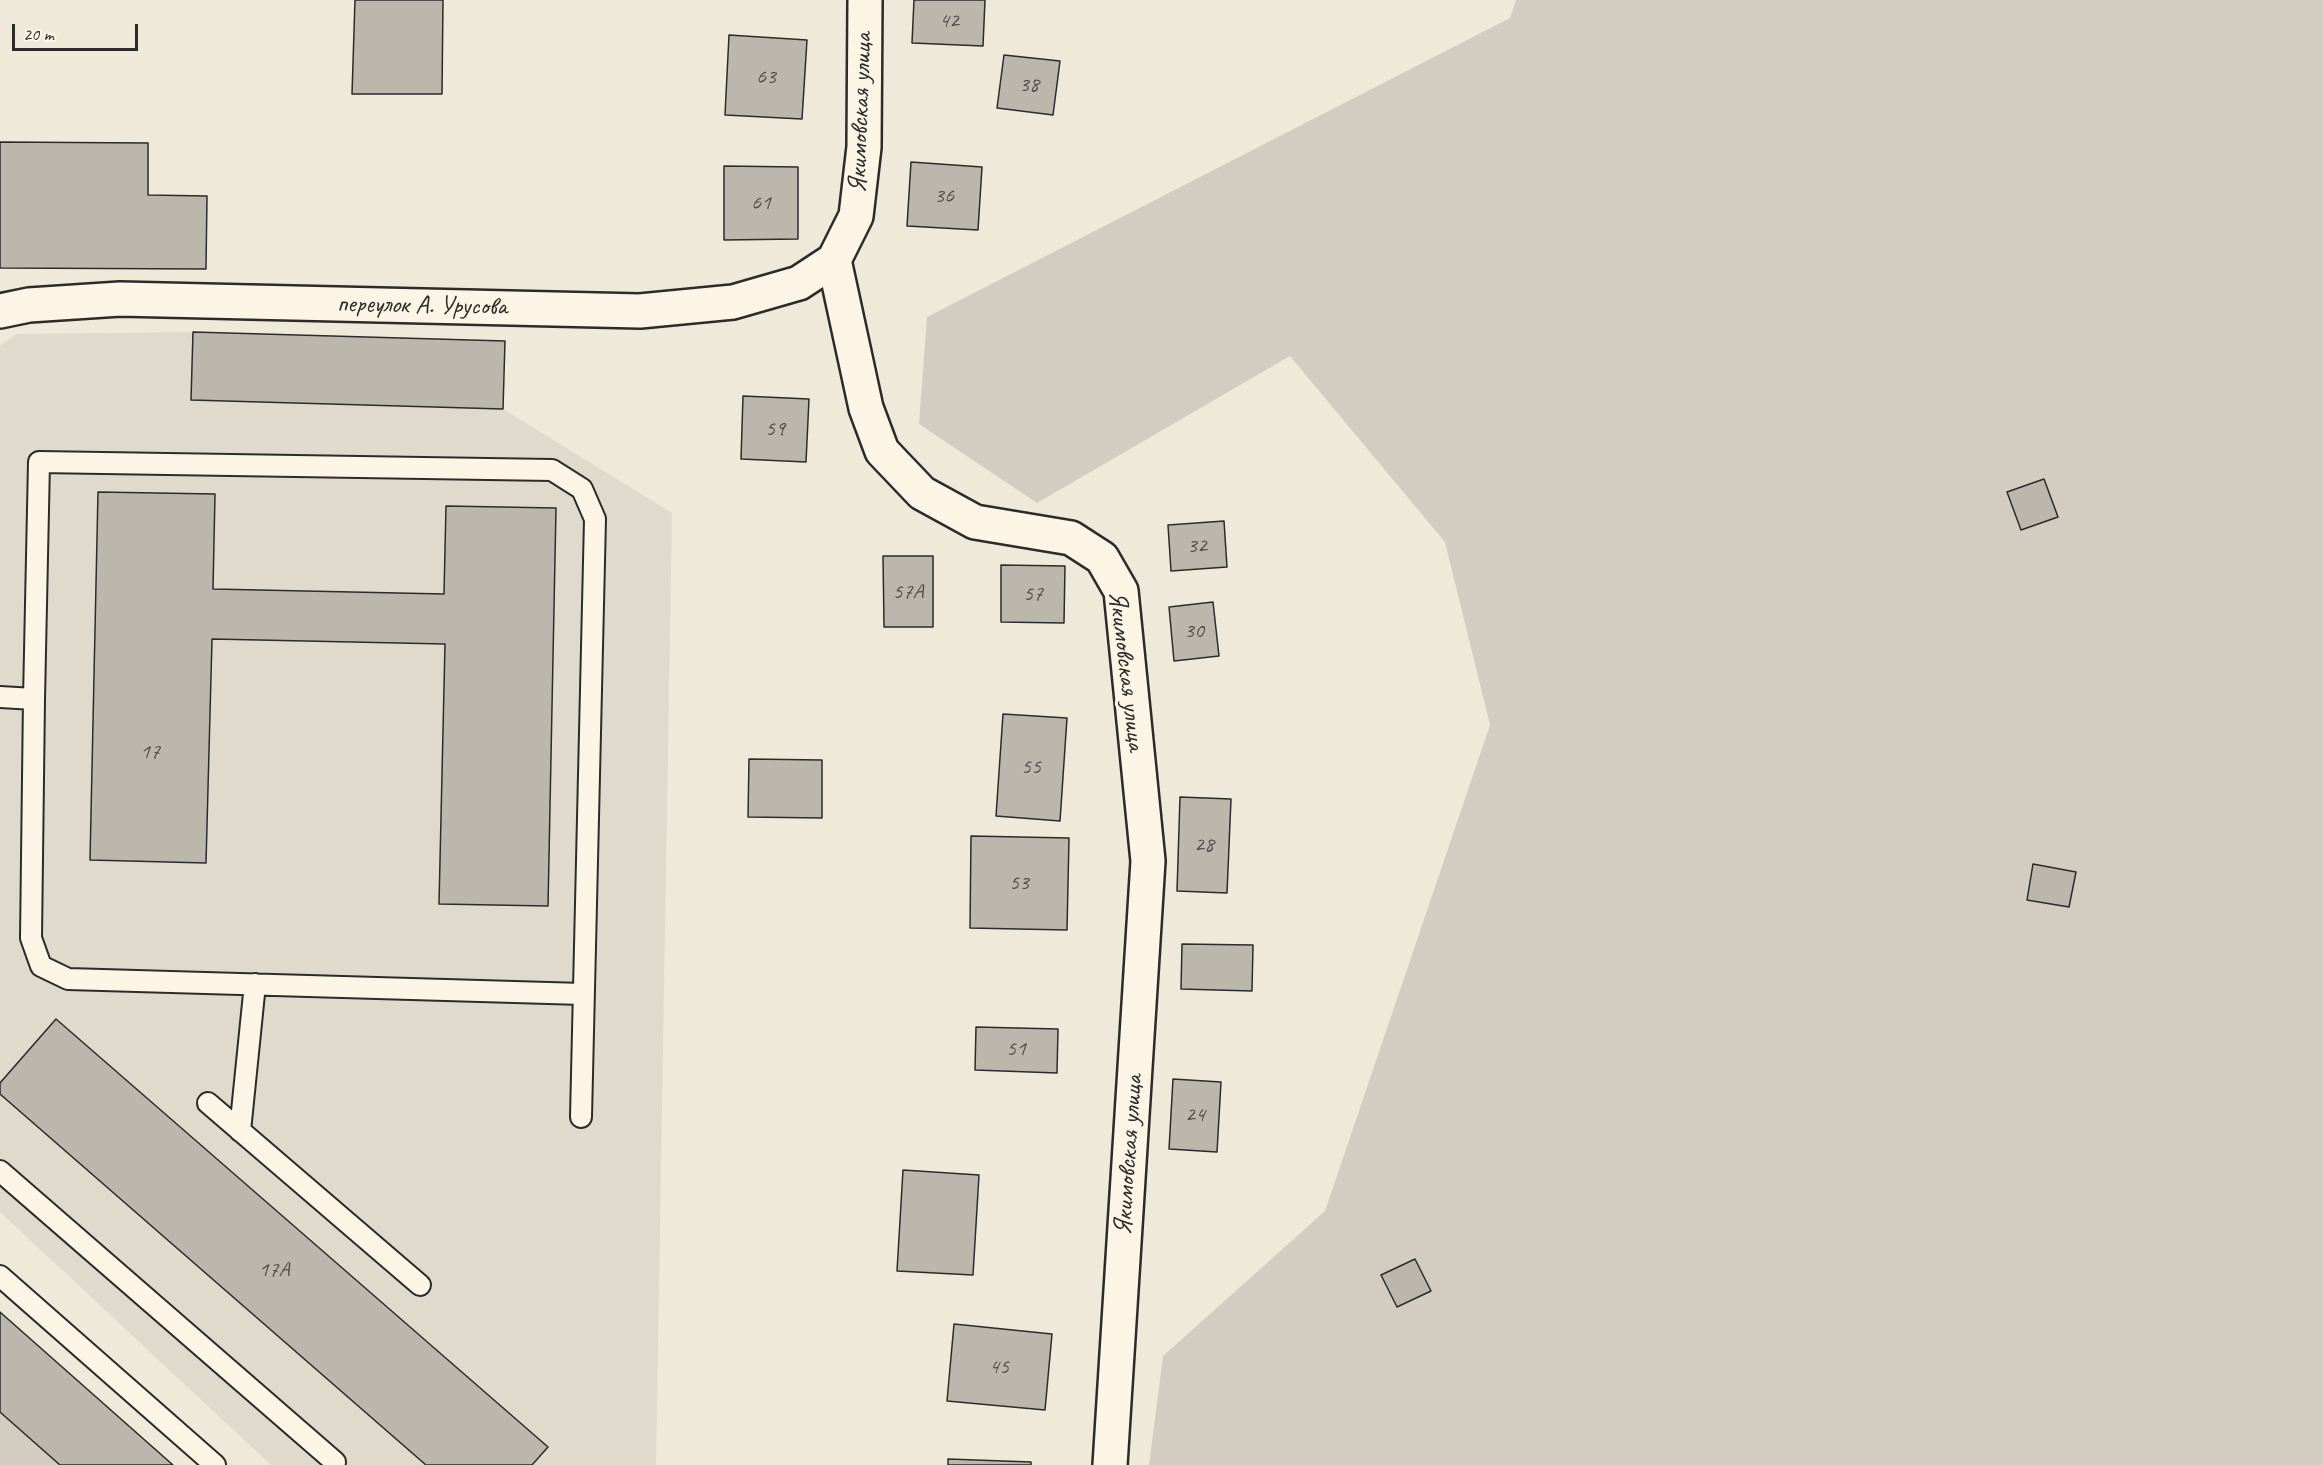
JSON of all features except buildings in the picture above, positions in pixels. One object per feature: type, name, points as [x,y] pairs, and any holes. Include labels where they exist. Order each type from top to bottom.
[{"type":"street","name":"Якимовская улица","points":[[865,0],[864,147],[856,216],[834,260],[866,408],[882,451],[922,493],[975,522],[1071,538],[1102,558],[1121,591],[1148,861],[1110,1465]]},
{"type":"street","name":"переулок А. Урусова","points":[[0,311],[29,304],[120,299],[640,311],[733,302],[798,284],[834,260]]},
{"type":"lane","points":[[581,1117],[595,519],[582,489],[552,470],[39,462],[31,938],[41,966],[68,979],[583,994]]},
{"type":"lane","points":[[0,697],[34,699]]},
{"type":"lane","points":[[240,1131],[255,984]]},
{"type":"lane","points":[[207,1104],[420,1285]]},
{"type":"lane","points":[[0,1171],[334,1462]]},
{"type":"lane","points":[[0,1276],[215,1465]]},
{"type":"shaded area","points":[[1516,0],[2323,0],[2323,1465],[1149,1465],[1163,1356],[1325,1211],[1490,725],[1445,542],[1290,356],[1037,503],[919,424],[927,317],[1510,18]]},
{"type":"shaded area","points":[[193,332],[505,341],[503,409],[672,513],[656,1465],[271,1465],[0,1212],[0,346],[16,334]]},
{"type":"shaded area","points":[[0,1412],[60,1465],[0,1465]]}]
